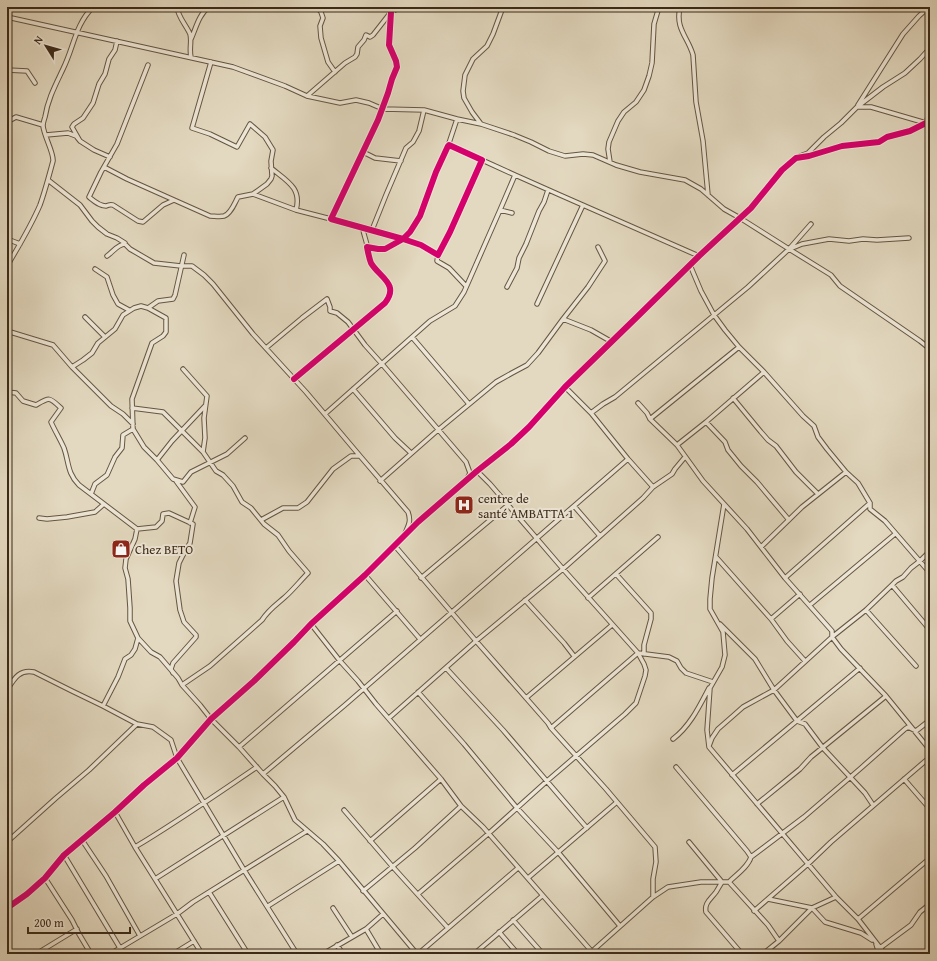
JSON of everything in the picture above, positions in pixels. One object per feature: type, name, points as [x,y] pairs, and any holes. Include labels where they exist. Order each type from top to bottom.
[{"type":"street","points":[[7,266],[40,205],[48,180],[53,159],[43,125],[52,91],[63,69],[76,33],[93,7]]},
{"type":"street","points":[[177,7],[178,13],[188,29],[191,39]]},
{"type":"street","points":[[191,57],[191,39],[201,15],[209,7]]},
{"type":"street","points":[[317,7],[323,18],[320,26],[321,38],[328,62],[335,72]]},
{"type":"street","points":[[307,96],[345,63],[355,57],[358,47],[364,40],[365,36],[370,37],[373,35],[391,12],[400,7]]},
{"type":"street","points":[[481,124],[464,98],[463,91],[465,74],[473,59],[487,46],[503,7]]},
{"type":"street","points":[[610,162],[608,149],[609,142],[618,121],[624,112],[636,102],[644,90],[649,76],[652,63],[654,24],[660,7]]},
{"type":"street","points":[[680,7],[678,20],[694,55],[696,102],[703,141],[708,195]]},
{"type":"street","points":[[857,107],[903,34],[919,16],[930,7]]},
{"type":"street","points":[[331,219],[382,109],[397,67],[389,45],[391,12]]},
{"type":"street","points":[[7,18],[233,66],[307,96],[340,103],[356,100],[369,103],[382,109],[424,110],[481,124],[514,135],[549,151],[565,156],[583,154],[593,155],[616,165],[640,172],[685,180],[701,189],[724,209],[831,275],[840,286],[930,349]]},
{"type":"street","points":[[80,140],[72,127],[83,118],[93,103],[99,84],[105,74],[109,59],[115,50],[117,41]]},
{"type":"street","points":[[7,908],[27,894],[45,878],[64,855],[177,758],[211,719],[254,681],[311,624],[365,575],[418,522],[465,481],[511,444],[529,427],[565,387],[699,256],[751,208],[782,170],[796,158],[808,153],[857,107],[905,73],[930,48]]},
{"type":"street","points":[[104,167],[127,179],[208,215],[224,216],[232,208],[238,197],[253,194],[267,184],[272,176],[271,156],[273,150],[265,137],[250,124],[237,147],[210,134],[192,128],[211,62]]},
{"type":"street","points":[[148,65],[122,133],[89,197],[98,204],[106,206],[109,204],[113,205],[138,221],[143,222],[163,205],[174,200]]},
{"type":"street","points":[[7,70],[27,71],[36,83]]},
{"type":"street","points":[[857,107],[871,107],[928,124]]},
{"type":"street","points":[[372,230],[406,148],[413,142],[419,131],[424,110]]},
{"type":"street","points":[[928,124],[930,111]]},
{"type":"street","points":[[7,122],[16,117],[43,125]]},
{"type":"street","points":[[367,247],[385,249],[410,232],[418,219],[436,172],[448,146],[457,119]]},
{"type":"street","points":[[796,158],[809,156],[842,146],[879,142],[887,137],[910,131],[928,124]]},
{"type":"street","points":[[46,135],[68,133],[76,136],[94,150],[110,157]]},
{"type":"street","points":[[448,146],[450,145],[583,206],[699,256]]},
{"type":"street","points":[[363,152],[375,158],[401,161]]},
{"type":"street","points":[[466,286],[449,268],[437,261],[438,255],[450,232],[482,160]]},
{"type":"street","points":[[271,168],[290,183],[296,190],[298,198],[296,210]]},
{"type":"street","points":[[325,414],[430,321],[455,306],[464,292],[516,175]]},
{"type":"street","points":[[48,180],[80,205],[98,227],[107,234],[126,244],[130,250],[154,263],[192,266],[213,284],[249,329],[325,414],[380,481],[408,512],[410,518],[403,537]]},
{"type":"street","points":[[507,287],[517,268],[519,258],[548,190]]},
{"type":"street","points":[[253,194],[296,210],[403,238],[421,245],[438,255]]},
{"type":"street","points":[[537,304],[583,206]]},
{"type":"street","points":[[500,210],[512,213]]},
{"type":"street","points":[[591,413],[615,397],[748,287],[789,249],[810,224]]},
{"type":"street","points":[[294,379],[389,299],[390,284],[371,263],[363,228]]},
{"type":"street","points":[[789,249],[802,244],[829,239],[849,241],[863,239],[877,240],[909,238]]},
{"type":"street","points":[[7,239],[20,244]]},
{"type":"street","points":[[107,256],[119,246],[126,244]]},
{"type":"street","points":[[380,481],[496,382],[527,365],[538,353],[562,319],[588,287],[605,260],[598,247]]},
{"type":"street","points":[[148,308],[158,301],[173,299],[175,296],[184,255]]},
{"type":"street","points":[[690,265],[700,291],[725,330],[739,347],[814,426],[818,437],[846,472],[858,483],[870,503],[870,508],[885,521],[930,573]]},
{"type":"street","points":[[94,269],[108,277],[113,295],[118,304],[129,310]]},
{"type":"street","points":[[266,348],[302,318],[327,300],[330,310],[337,313],[348,322],[365,345],[466,462],[470,473],[469,477],[465,481]]},
{"type":"street","points":[[72,367],[92,353],[98,343],[115,329],[123,315],[129,310],[140,306],[148,308],[166,318],[166,332],[163,336],[152,343],[132,399],[133,427]]},
{"type":"street","points":[[85,317],[105,337]]},
{"type":"street","points":[[562,319],[591,330],[612,342]]},
{"type":"street","points":[[7,331],[53,345],[72,367],[111,406],[123,414],[133,427],[144,448],[157,460],[173,479],[183,482],[191,472],[227,454],[246,438]]},
{"type":"street","points":[[412,337],[469,404]]},
{"type":"street","points":[[650,419],[739,347]]},
{"type":"street","points":[[183,369],[207,396],[204,418],[205,438],[203,452]]},
{"type":"street","points":[[677,446],[764,372]]},
{"type":"street","points":[[565,387],[591,413],[653,487]]},
{"type":"street","points":[[353,389],[395,438],[411,453]]},
{"type":"street","points":[[7,392],[16,393],[23,401],[36,405],[47,399],[52,400],[61,408],[51,422],[64,448],[73,479],[137,529],[156,527],[162,521],[163,514],[169,513],[194,524],[190,543],[184,551],[179,563],[176,581],[180,610],[184,622],[196,635],[196,637],[173,662],[171,669],[173,673]]},
{"type":"street","points":[[733,398],[768,440],[776,446],[796,472],[818,494]]},
{"type":"street","points":[[638,403],[650,419],[677,446],[703,481],[740,521],[785,578],[832,631],[832,638],[886,696],[930,750]]},
{"type":"street","points":[[157,460],[172,441],[206,405]]},
{"type":"street","points":[[132,408],[163,412],[183,430],[203,452],[216,471],[224,475],[233,486],[242,502],[278,535],[289,552],[308,573],[286,596],[268,611],[262,620],[210,666],[182,685]]},
{"type":"street","points":[[706,422],[725,442],[728,450],[741,466],[789,520]]},
{"type":"street","points":[[91,494],[95,484],[107,476],[115,457],[122,448],[123,435],[133,427]]},
{"type":"street","points":[[261,520],[283,508],[298,508],[307,502],[333,469],[351,456],[360,456]]},
{"type":"street","points":[[389,718],[476,641],[563,569],[653,487],[672,474],[686,457]]},
{"type":"street","points":[[263,774],[628,459]]},
{"type":"street","points":[[418,894],[625,714],[636,703],[646,670],[638,653],[477,471]]},
{"type":"street","points":[[761,547],[802,507],[846,472]]},
{"type":"street","points":[[176,480],[195,507],[190,523]]},
{"type":"street","points":[[785,578],[870,503]]},
{"type":"street","points":[[39,518],[47,519],[95,512],[104,504]]},
{"type":"street","points":[[673,739],[688,724],[722,667],[725,655],[723,632],[710,609],[710,599],[724,504]]},
{"type":"street","points":[[421,578],[508,505]]},
{"type":"street","points":[[574,506],[600,536]]},
{"type":"street","points":[[137,529],[135,539],[126,559],[125,568],[128,579],[130,621],[138,638],[151,652],[160,657],[211,719],[275,786],[284,797],[295,820],[306,831],[324,844],[417,954],[518,868]]},
{"type":"street","points":[[810,605],[895,534]]},
{"type":"street","points":[[588,598],[658,537]]},
{"type":"street","points":[[395,546],[421,578],[655,847],[656,862],[653,879],[653,897]]},
{"type":"street","points":[[709,747],[712,738],[718,729],[743,707],[774,690],[805,661],[866,610],[910,568],[930,552]]},
{"type":"street","points":[[716,557],[771,619],[787,641],[805,661]]},
{"type":"street","points":[[616,574],[651,613],[651,619],[644,645],[644,654]]},
{"type":"street","points":[[365,575],[420,639]]},
{"type":"street","points":[[892,585],[930,630]]},
{"type":"street","points":[[771,619],[800,594]]},
{"type":"street","points":[[525,600],[574,656]]},
{"type":"street","points":[[866,610],[916,666]]},
{"type":"street","points":[[239,747],[396,611]]},
{"type":"street","points":[[715,619],[755,659],[774,690],[797,720],[805,724],[823,748],[865,793],[873,805]]},
{"type":"street","points":[[311,624],[363,689],[441,779],[461,806],[528,878],[591,953],[653,897],[668,887],[701,882],[728,882],[747,864],[751,857],[804,817],[905,729],[908,727],[916,732]]},
{"type":"street","points":[[526,698],[612,625]]},
{"type":"street","points":[[104,706],[118,678],[125,659],[131,655],[135,649],[138,638]]},
{"type":"street","points":[[638,653],[669,658],[677,661],[681,668],[686,672],[712,682]]},
{"type":"street","points":[[551,728],[638,653]]},
{"type":"street","points":[[446,668],[503,730],[587,828]]},
{"type":"street","points":[[732,775],[860,668]]},
{"type":"street","points":[[7,690],[15,678],[22,672],[34,672],[137,724],[153,727],[171,740],[177,758],[244,870],[297,954]]},
{"type":"street","points":[[710,688],[707,730],[709,747],[836,897],[858,919],[885,954]]},
{"type":"street","points":[[418,692],[464,744],[517,808],[558,852],[620,926]]},
{"type":"street","points":[[757,804],[886,696]]},
{"type":"street","points":[[916,732],[930,720]]},
{"type":"street","points":[[7,842],[89,770],[137,724]]},
{"type":"street","points":[[754,911],[873,805],[930,757]]},
{"type":"street","points":[[135,847],[257,767]]},
{"type":"street","points":[[676,767],[751,857]]},
{"type":"street","points":[[370,841],[441,779]]},
{"type":"street","points":[[904,779],[930,809]]},
{"type":"street","points":[[155,878],[284,797]]},
{"type":"street","points":[[528,878],[617,802]]},
{"type":"street","points":[[363,890],[415,848],[461,806]]},
{"type":"street","points":[[344,810],[448,928]]},
{"type":"street","points":[[114,812],[202,954]]},
{"type":"street","points":[[111,954],[177,914],[193,902],[306,831]]},
{"type":"street","points":[[82,840],[106,876],[140,936]]},
{"type":"street","points":[[689,842],[722,882]]},
{"type":"street","points":[[64,855],[120,948]]},
{"type":"street","points":[[858,919],[930,858]]},
{"type":"street","points":[[268,906],[339,861]]},
{"type":"street","points":[[45,878],[72,920],[91,954]]},
{"type":"street","points":[[722,882],[716,893],[707,903],[705,907],[706,912],[742,954]]},
{"type":"street","points":[[728,882],[768,925],[779,941]]},
{"type":"street","points":[[209,892],[248,954]]},
{"type":"street","points":[[474,954],[542,896]]},
{"type":"street","points":[[763,954],[779,941],[812,908],[836,897]]},
{"type":"street","points":[[768,899],[812,908],[825,922],[861,933],[876,942],[879,954]]},
{"type":"street","points":[[880,948],[911,925],[920,912],[930,904]]},
{"type":"street","points":[[334,908],[352,937]]},
{"type":"street","points":[[323,954],[366,928],[383,914]]},
{"type":"street","points":[[513,920],[543,954]]},
{"type":"street","points":[[366,928],[381,954]]},
{"type":"street","points":[[36,954],[76,929]]},
{"type":"street","points":[[499,932],[518,954]]},
{"type":"street","points":[[173,954],[194,941]]},
{"type":"street","points":[[337,946],[343,954]]},
{"type":"street","points":[[7,948],[10,954]]},
{"type":"cycle path","points":[[294,379],[385,303],[389,296],[389,286],[387,281],[371,263],[367,247],[385,249],[403,239],[410,232],[420,216],[436,172],[448,146],[449,145],[482,160],[450,232],[438,255],[421,245],[403,239],[331,219],[378,120],[397,67],[389,45],[391,12]]},
{"type":"cycle path","points":[[7,908],[27,894],[45,878],[64,855],[177,758],[211,719],[254,681],[311,624],[365,575],[418,522],[511,444],[529,427],[565,387],[699,256],[751,208],[782,170],[796,158],[809,156],[842,146],[879,142],[887,137],[910,131],[926,123],[930,124]]},
{"type":"place","name":"centre de santé AMBATTA 1","points":[[464,505]]},
{"type":"place","name":"Chez BETO","points":[[121,549]]}]
